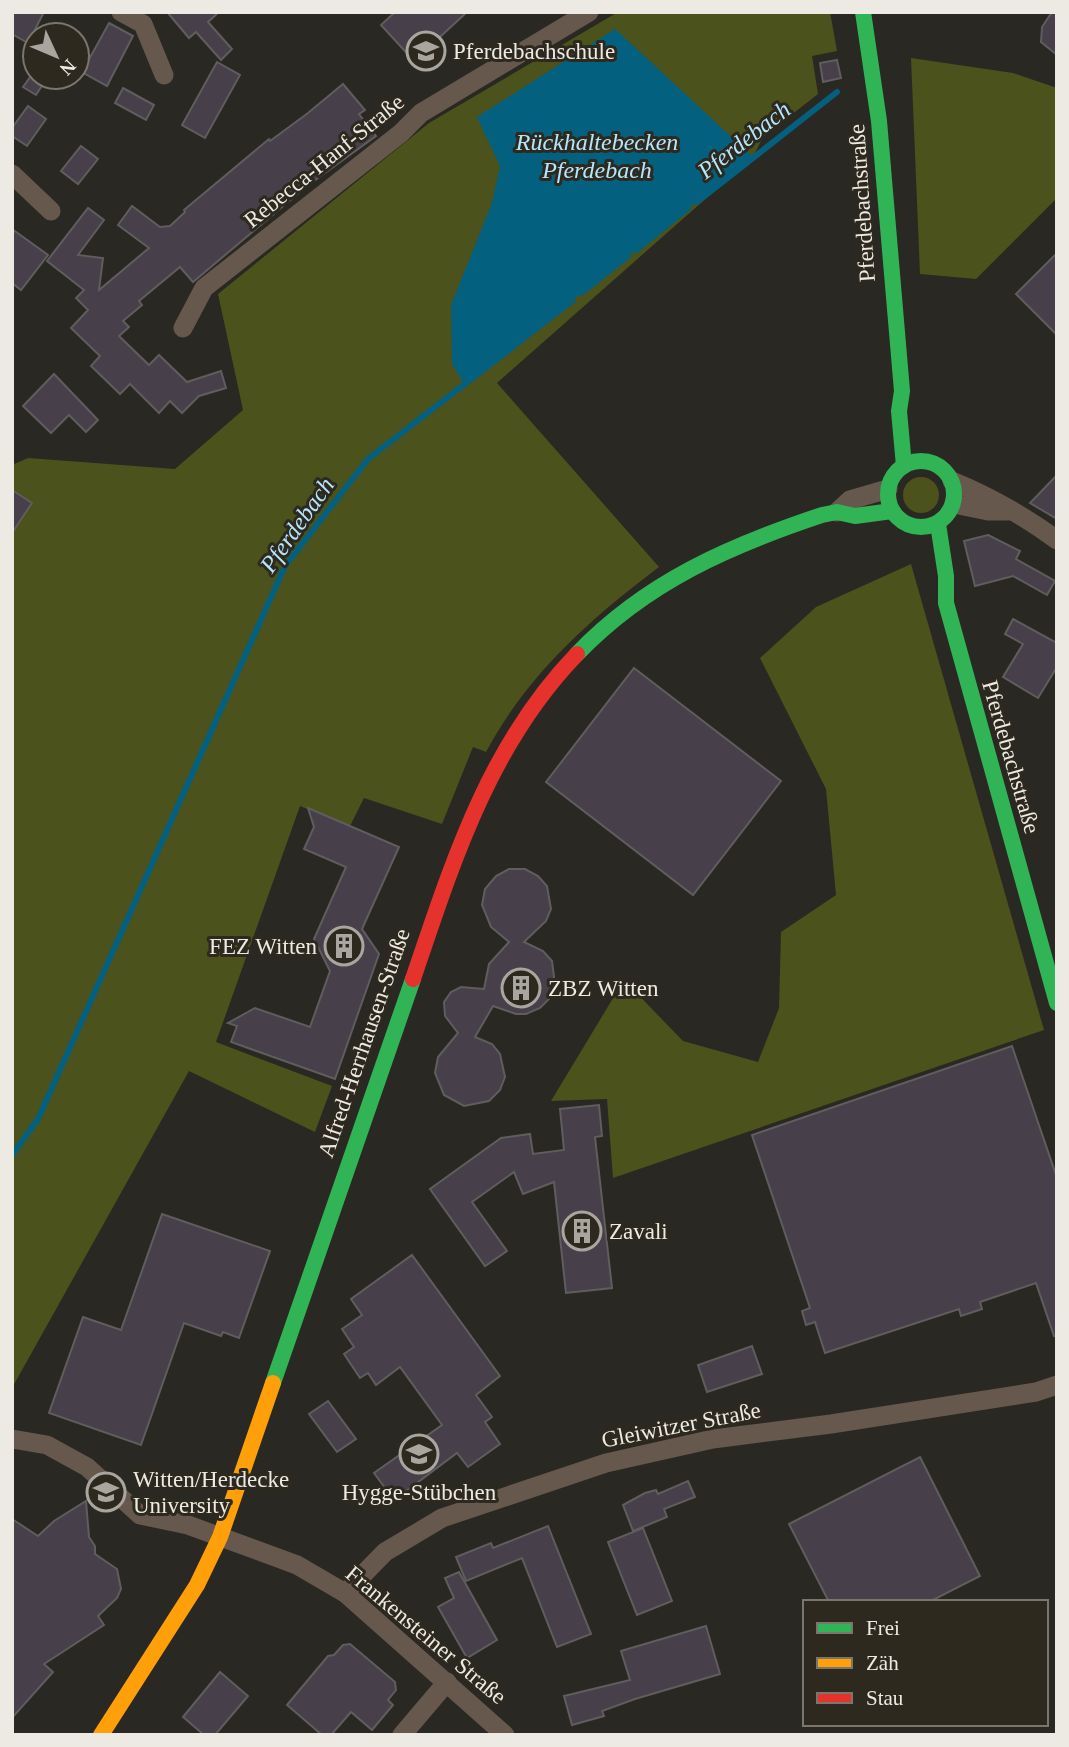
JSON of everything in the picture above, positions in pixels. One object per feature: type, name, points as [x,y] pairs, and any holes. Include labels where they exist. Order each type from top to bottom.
[{"type":"street","points":[[121,12],[143,24],[164,75]]},
{"type":"street","name":"Rebecca-Hanf-Straße","points":[[183,328],[204,288],[401,132],[421,113],[589,12]]},
{"type":"street","name":"Pferdebachstraße","points":[[863,12],[879,121],[902,391],[899,411],[904,466]]},
{"type":"street","points":[[12,174],[51,211]]},
{"type":"street","name":"Pferdebachstraße","points":[[902,391],[911,408],[922,449]]},
{"type":"street","points":[[952,481],[954,504],[945,519],[918,535],[892,511],[888,489],[891,479],[922,449],[952,481],[993,497],[1009,511],[1057,540]]},
{"type":"street","name":"Alfred-Herrhausen-Straße","points":[[101,1735],[197,1585],[220,1537],[458,847],[489,776],[510,740],[564,669],[648,594],[691,566],[734,547],[837,512],[850,500],[888,489]]},
{"type":"street","points":[[954,504],[988,511],[1009,511]]},
{"type":"street","name":"Alfred-Herrhausen-Straße","points":[[837,512],[855,516],[892,511]]},
{"type":"street","name":"Pferdebachstraße","points":[[938,524],[946,576],[946,603],[1057,1003]]},
{"type":"street","name":"Pferdebachstraße","points":[[927,564],[933,582],[946,603]]},
{"type":"street","name":"Gleiwitzer Straße","points":[[345,1592],[385,1552],[442,1518],[606,1463],[713,1439],[831,1424],[1036,1392],[1057,1385]]},
{"type":"street","name":"Frankensteiner Straße","points":[[12,1438],[47,1445],[87,1467],[140,1515],[188,1525],[297,1565],[345,1592],[505,1735]]},
{"type":"street","points":[[402,1735],[447,1682]]},
{"type":"green space","points":[[618,12],[830,12],[837,51],[812,56],[818,94],[763,137],[753,157],[497,383],[659,567],[609,607],[562,650],[521,698],[486,752],[473,747],[442,824],[364,798],[350,826],[300,806],[216,1042],[332,1086],[315,1132],[189,1071],[12,1388],[12,465],[28,458],[175,469],[243,410],[218,294],[429,123]]},
{"type":"green space","points":[[911,58],[1013,73],[1057,88],[1057,198],[976,279],[920,274]]},
{"type":"green space","points":[[921,477],[934,482],[939,495],[934,508],[921,513],[908,508],[903,495],[908,482]]},
{"type":"green space","points":[[911,564],[1044,1030],[613,1178],[607,1099],[551,1101],[624,980],[683,1041],[758,1062],[779,1008],[781,932],[836,895],[826,789],[760,658],[816,607]]},
{"type":"water","name":"Rückhaltebecken Pferdebach","points":[[615,29],[753,157],[465,385],[452,364],[451,305],[492,203],[500,166],[477,117]]},
{"type":"building","points":[[12,12],[44,12],[39,21],[21,21],[21,39],[12,34]]},
{"type":"building","points":[[167,12],[219,12],[208,22],[232,49],[221,60],[196,32],[189,38]]},
{"type":"building","points":[[395,12],[467,12],[414,61],[381,25]]},
{"type":"building","points":[[1052,12],[1057,12],[1057,55],[1041,42],[1042,27]]},
{"type":"building","points":[[109,23],[133,36],[107,86],[91,77],[91,56]]},
{"type":"building","points":[[837,60],[841,78],[823,82],[820,63]]},
{"type":"building","points":[[217,62],[240,75],[205,138],[182,125]]},
{"type":"building","points":[[343,84],[365,110],[359,114],[376,136],[307,186],[193,282],[180,267],[139,301],[142,305],[123,321],[129,327],[119,336],[149,365],[159,355],[187,382],[221,371],[226,388],[199,396],[182,413],[170,401],[159,413],[130,384],[120,394],[91,366],[100,356],[71,328],[88,310],[76,298],[84,290],[47,261],[88,208],[104,220],[78,255],[103,258],[99,290],[149,248],[118,225],[132,206],[160,227],[170,226],[184,210],[269,139],[270,141],[308,113]]},
{"type":"building","points":[[123,88],[154,105],[146,120],[115,103]]},
{"type":"building","points":[[28,106],[46,119],[27,146],[12,136],[12,128]]},
{"type":"building","points":[[81,146],[98,159],[78,184],[61,171]]},
{"type":"building","points":[[12,229],[48,255],[21,290],[12,283]]},
{"type":"building","points":[[1057,253],[1057,335],[1016,294]]},
{"type":"building","points":[[54,374],[98,420],[86,432],[69,415],[51,433],[23,406]]},
{"type":"building","points":[[1057,475],[1057,519],[1030,503]]},
{"type":"building","points":[[12,490],[32,503],[12,533]]},
{"type":"building","points":[[988,535],[1020,551],[1016,559],[1055,581],[1047,595],[1013,576],[975,586],[964,541]]},
{"type":"building","points":[[1013,619],[1057,643],[1057,667],[1038,698],[1003,677],[1023,644],[1005,634]]},
{"type":"building","points":[[634,668],[781,781],[693,895],[546,782]]},
{"type":"building","name":"FEZ Witten","points":[[308,808],[399,847],[362,929],[379,954],[335,1079],[231,1042],[237,1026],[228,1023],[255,1008],[310,1027],[330,971],[314,939],[346,867],[304,849],[314,827]]},
{"type":"building","name":"ZBZ Witten","points":[[509,869],[525,869],[538,876],[547,886],[551,909],[546,921],[524,942],[543,951],[552,961],[555,985],[551,997],[540,1008],[526,1014],[516,1014],[493,1006],[475,1037],[492,1044],[500,1054],[505,1077],[500,1090],[489,1101],[464,1106],[444,1095],[435,1073],[438,1057],[458,1033],[445,1016],[444,1002],[451,992],[461,987],[484,989],[489,964],[509,942],[491,927],[482,905],[485,889],[496,876]]},
{"type":"building","points":[[1012,1046],[1057,1178],[1057,1336],[1054,1336],[1036,1283],[980,1302],[982,1309],[961,1316],[959,1309],[825,1353],[815,1322],[806,1325],[802,1311],[810,1308],[752,1135]]},
{"type":"building","points":[[599,1105],[602,1136],[595,1137],[612,1288],[566,1293],[554,1182],[523,1194],[514,1172],[472,1202],[507,1251],[485,1266],[430,1189],[501,1138],[530,1134],[533,1154],[564,1150],[560,1109]]},
{"type":"building","points":[[162,1214],[270,1251],[239,1338],[223,1332],[221,1336],[184,1323],[141,1445],[49,1413],[83,1317],[121,1330]]},
{"type":"building","points":[[412,1255],[500,1376],[476,1395],[492,1417],[485,1422],[500,1444],[468,1467],[457,1453],[394,1500],[374,1473],[442,1425],[400,1367],[376,1385],[368,1373],[360,1378],[344,1354],[354,1347],[342,1329],[362,1315],[351,1299]]},
{"type":"building","points":[[752,1346],[762,1374],[707,1392],[698,1365]]},
{"type":"building","points":[[328,1401],[356,1439],[337,1452],[309,1414]]},
{"type":"building","points":[[920,1457],[980,1576],[933,1600],[828,1600],[789,1524]]},
{"type":"building","points":[[688,1481],[695,1497],[664,1509],[667,1517],[633,1531],[623,1505],[645,1493],[656,1490],[658,1494]]},
{"type":"building","points":[[86,1501],[89,1537],[95,1546],[95,1554],[117,1569],[121,1589],[117,1598],[98,1616],[104,1625],[44,1664],[53,1672],[12,1718],[12,1519],[38,1536],[54,1521]]},
{"type":"building","points":[[548,1526],[591,1634],[557,1647],[522,1558],[466,1581],[456,1557],[491,1543],[493,1548]]},
{"type":"building","points":[[643,1528],[672,1601],[637,1615],[608,1542]]},
{"type":"building","points":[[459,1572],[497,1640],[467,1658],[438,1607],[454,1598],[445,1578]]},
{"type":"building","points":[[706,1626],[720,1674],[635,1699],[602,1711],[604,1716],[572,1725],[564,1696],[630,1680],[621,1651]]},
{"type":"building","points":[[350,1644],[395,1682],[396,1690],[388,1700],[393,1705],[372,1730],[351,1712],[331,1735],[322,1735],[287,1705],[328,1656],[334,1655],[343,1645]]},
{"type":"building","points":[[220,1672],[248,1696],[215,1735],[204,1735],[183,1717]]},
{"type":"waterway","name":"Pferdebach","points":[[697,202],[837,92]]},
{"type":"waterway","name":"Pferdebach","points":[[636,250],[688,208]]},
{"type":"waterway","name":"Pferdebach","points":[[581,293],[628,256]]},
{"type":"waterway","name":"Pferdebach","points":[[12,1155],[38,1119],[285,566],[368,459],[573,300]]},
{"type":"traffic: fast","points":[[863,12],[879,121],[902,391],[899,411],[904,466]]},
{"type":"traffic: fast","points":[[914,461],[928,461],[940,466],[949,475],[954,494],[952,507],[945,518],[928,527],[914,527],[902,522],[893,513],[888,501],[888,487],[893,475],[902,466],[914,461]]},
{"type":"traffic: fast","points":[[577,654],[631,606],[691,569],[722,554],[822,515],[837,512],[855,516],[892,511]]},
{"type":"traffic: fast","points":[[938,524],[946,576],[946,603],[1057,1003]]},
{"type":"traffic: fast","points":[[273,1383],[413,979]]},
{"type":"traffic: slow","points":[[101,1735],[197,1585],[220,1537],[273,1383]]},
{"type":"traffic: jam","points":[[413,979],[459,848],[497,766],[546,689],[577,654]]},
{"type":"place","name":"Pferdebachschule","points":[[426,51]]},
{"type":"place","name":"FEZ Witten","points":[[344,946]]},
{"type":"place","name":"ZBZ Witten","points":[[521,988]]},
{"type":"place","name":"Zavali","points":[[582,1231]]},
{"type":"place","name":"Hygge-Stübchen","points":[[419,1454]]},
{"type":"place","name":"Witten/Herdecke University","points":[[106,1492]]}]
